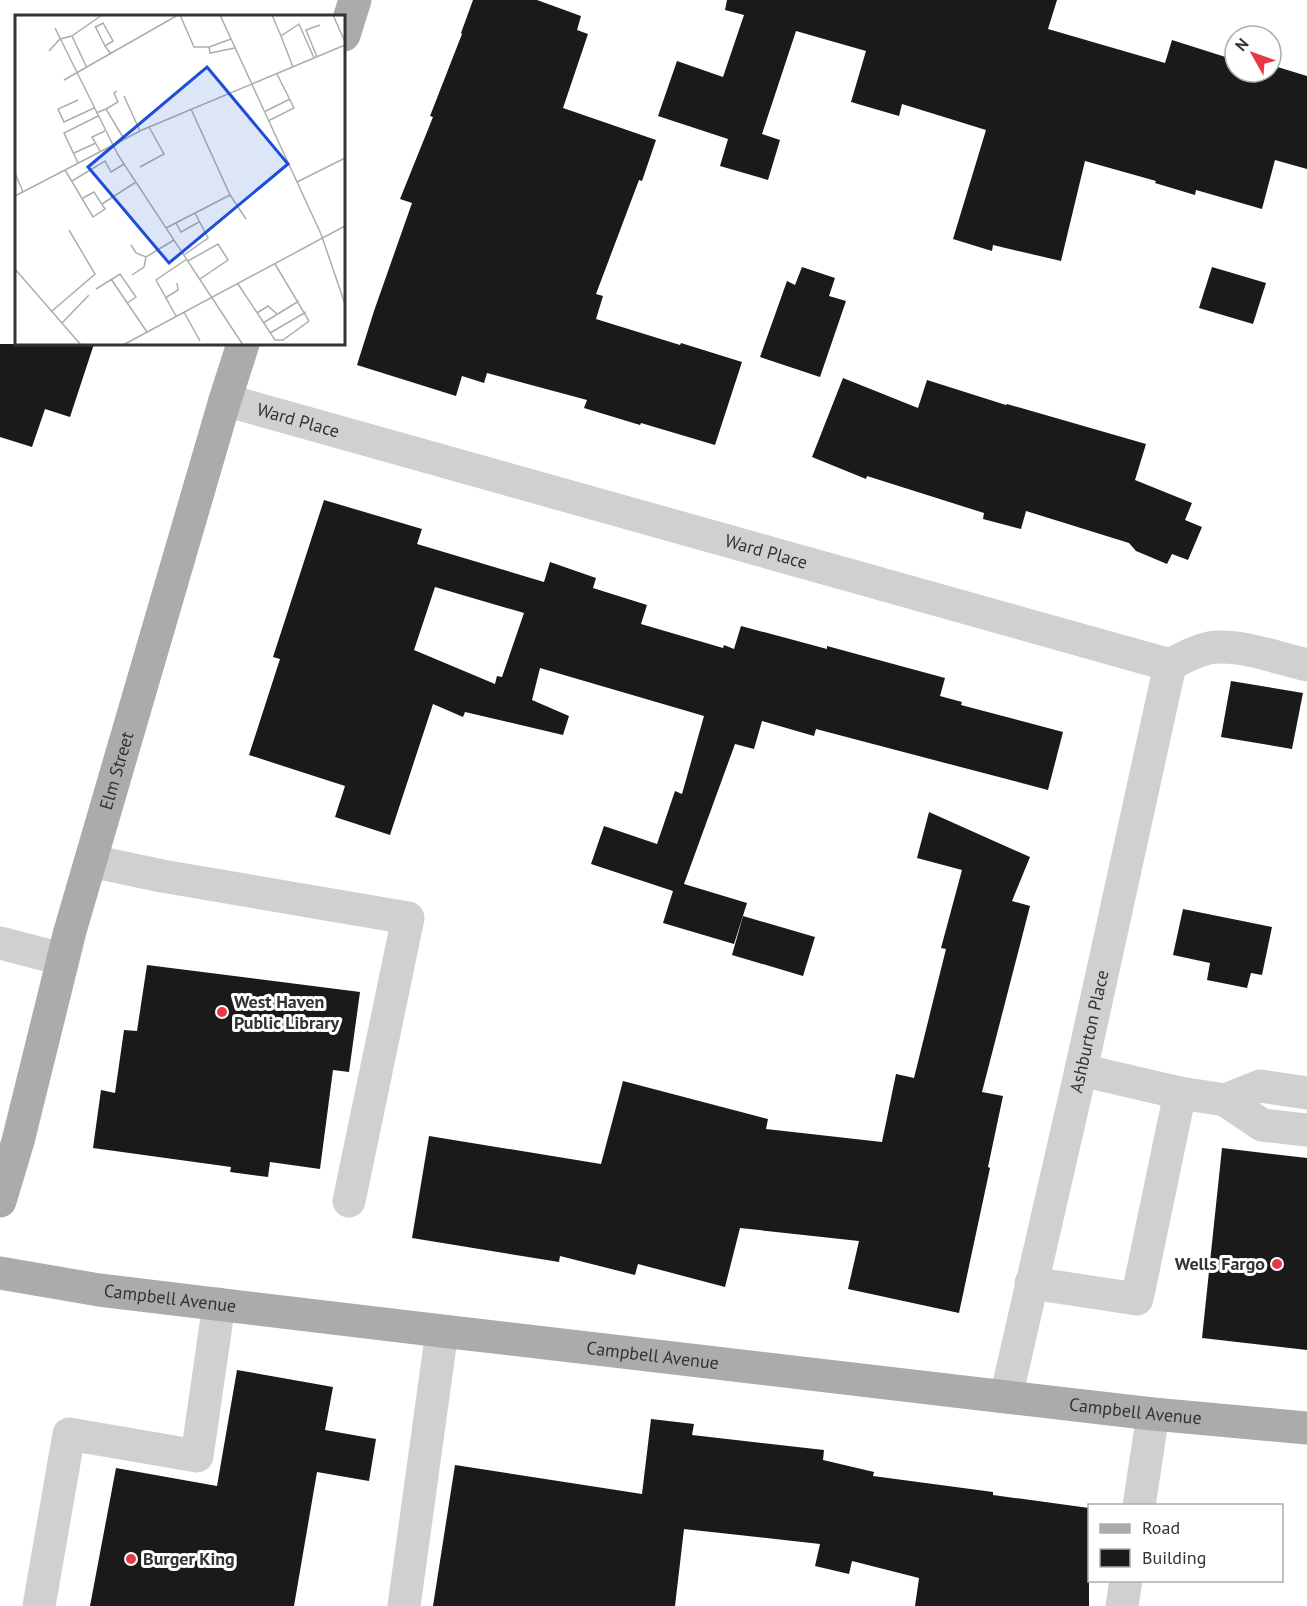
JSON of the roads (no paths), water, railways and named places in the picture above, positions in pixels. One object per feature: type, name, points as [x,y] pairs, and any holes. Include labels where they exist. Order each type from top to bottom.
[{"type":"main road","points":[[345,32],[355,0]]},
{"type":"main road","name":"Elm Street","points":[[0,1201],[9,1140],[243,345]]},
{"type":"main road","name":"Campbell Avenue","points":[[0,1273],[99,1290],[442,1331],[1153,1414],[1307,1428]]},
{"type":"street","name":"Ward Place","points":[[225,400],[1170,665]]},
{"type":"street","points":[[1170,665],[1209,648],[1236,648],[1307,665]]},
{"type":"street","name":"Ashburton Place","points":[[1006,1397],[1170,665]]},
{"type":"street","points":[[91,861],[162,876],[408,918],[349,1201]]},
{"type":"street","points":[[0,943],[62,959]]},
{"type":"street","points":[[1081,1070],[1180,1093],[1225,1100],[1262,1125],[1307,1130]]},
{"type":"street","points":[[1225,1100],[1260,1086],[1307,1093]]},
{"type":"street","points":[[1031,1283],[1137,1299],[1180,1093]]},
{"type":"street","points":[[39,1606],[69,1434],[197,1456],[219,1304]]},
{"type":"street","points":[[404,1606],[442,1331]]},
{"type":"street","points":[[1138,1504],[1153,1414]]},
{"type":"street","points":[[1122,1606],[1126,1582]]},
{"type":"place","name":"West Haven Public Library","points":[[222,1012]]},
{"type":"place","name":"Wells Fargo","points":[[1277,1264]]},
{"type":"place","name":"Burger King","points":[[131,1559]]}]
